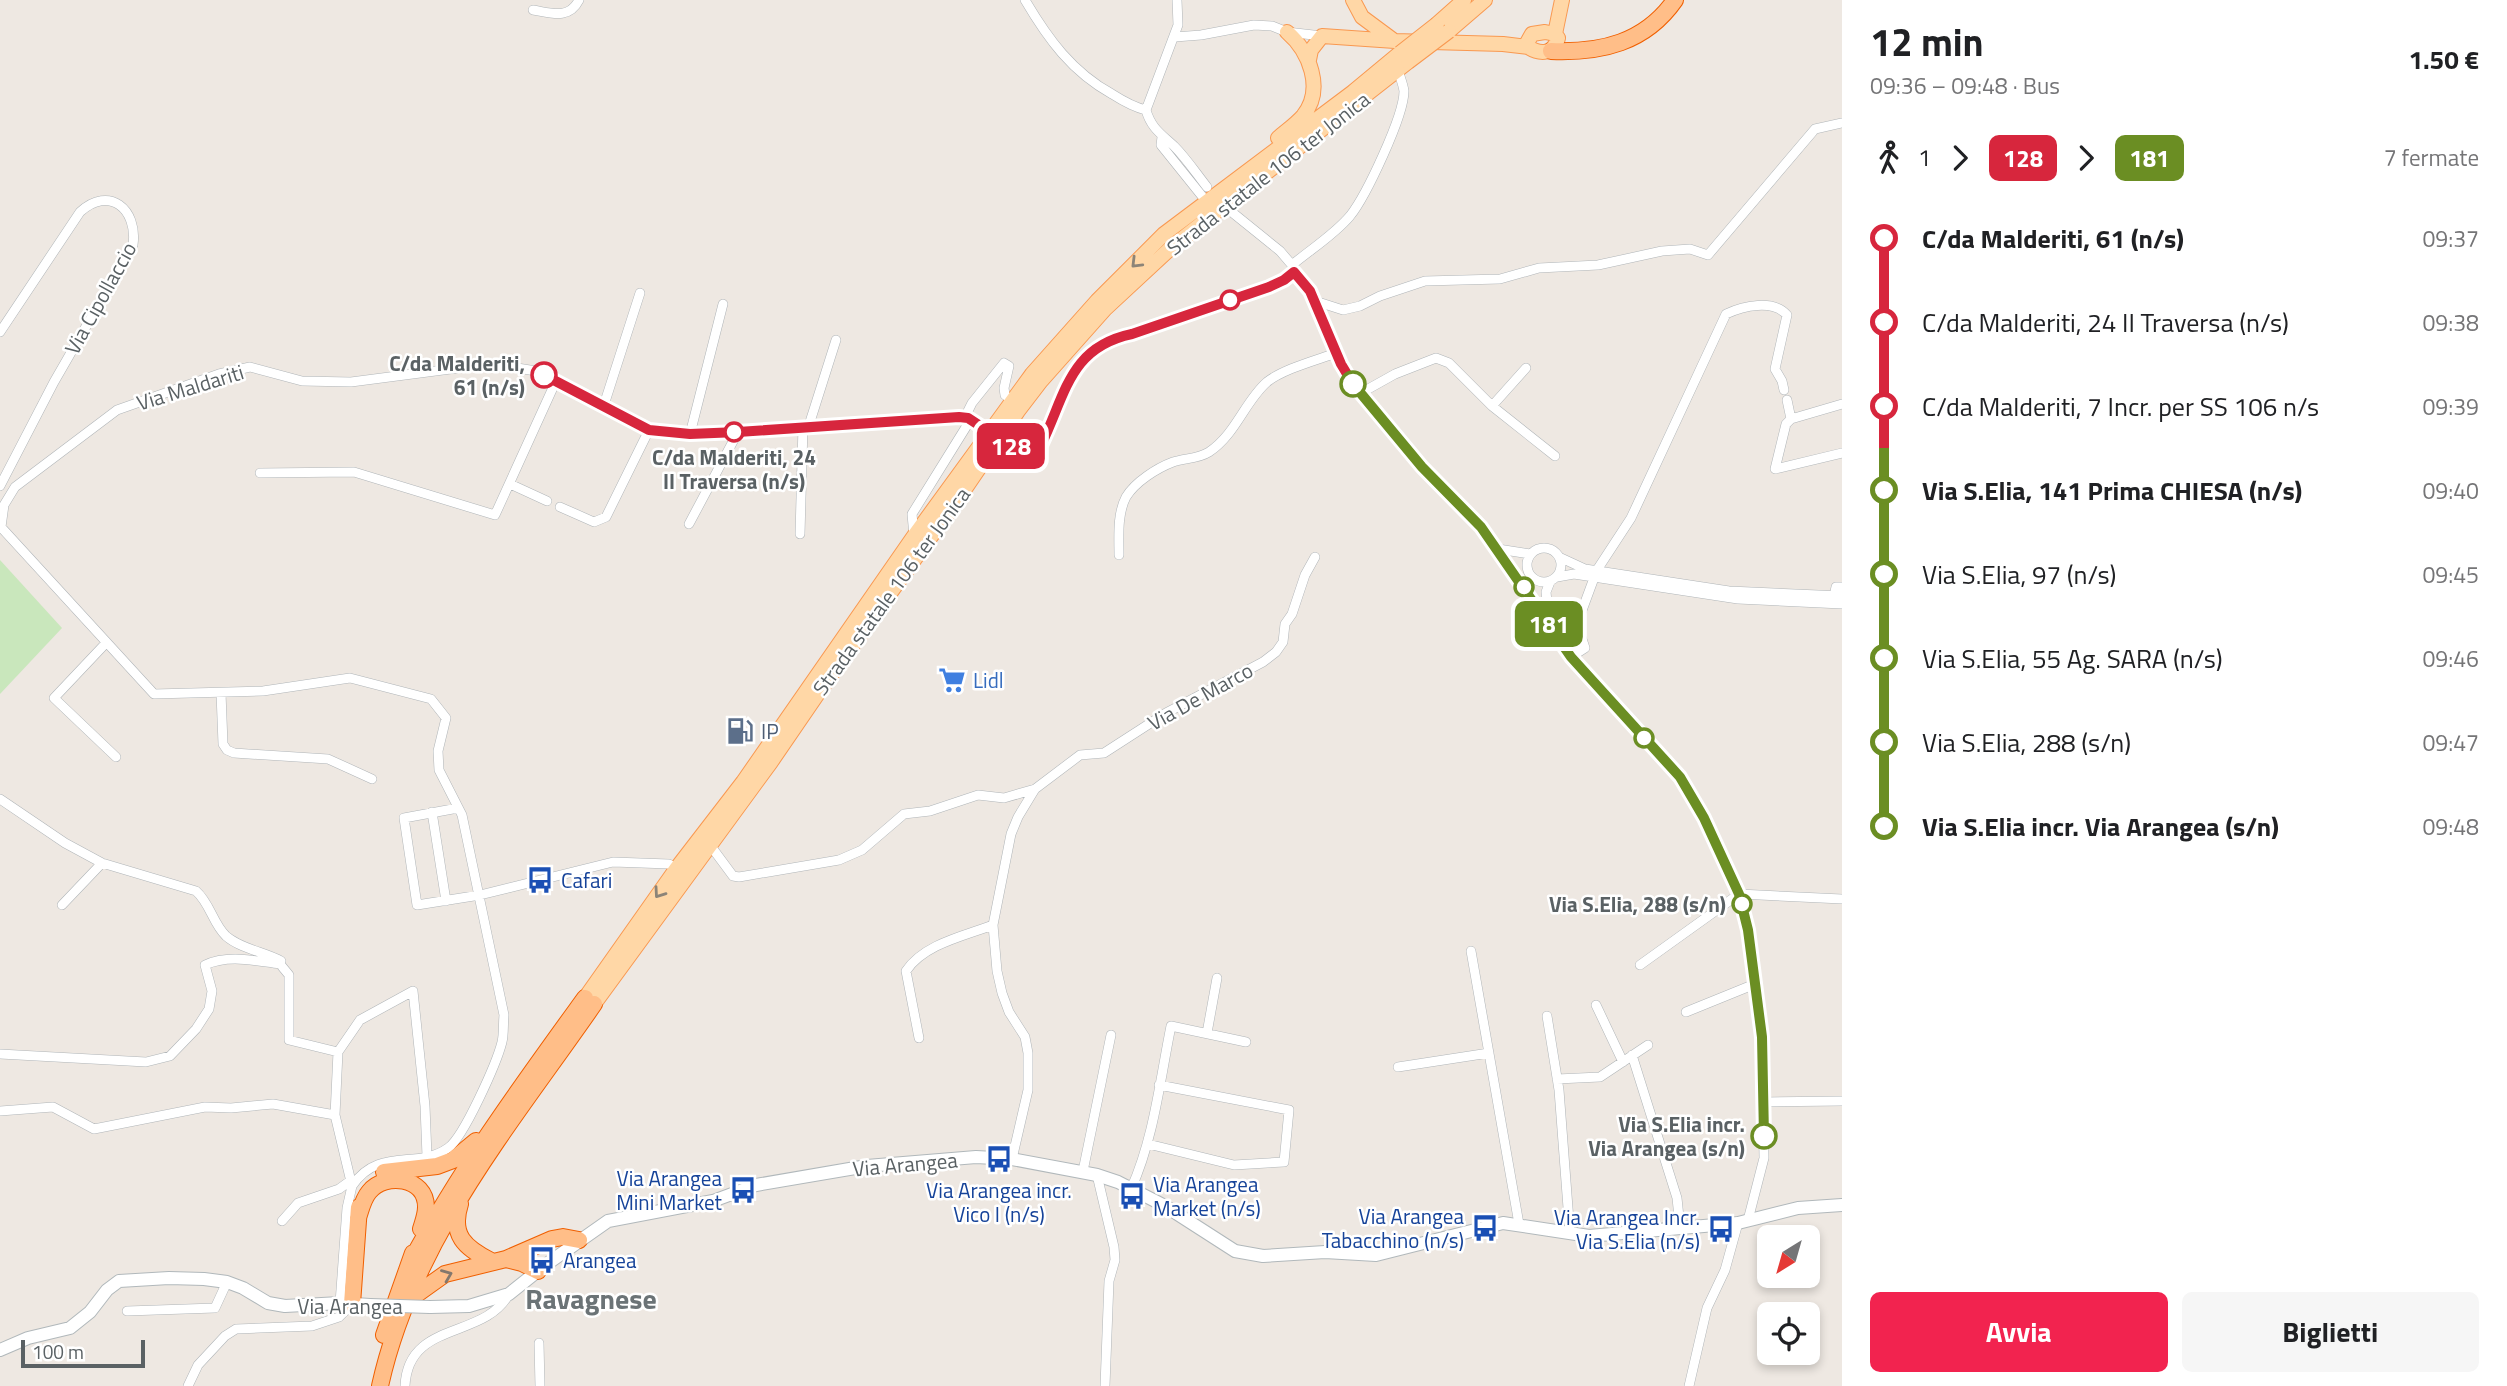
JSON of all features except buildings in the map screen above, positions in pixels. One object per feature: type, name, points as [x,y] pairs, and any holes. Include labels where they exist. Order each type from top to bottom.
[{"type":"highway","points":[[1555,41],[1582,44],[1603,42],[1640,26],[1669,3]]},
{"type":"highway","points":[[410,1263],[441,1206],[489,1131],[589,1001]]},
{"type":"highway","points":[[380,1386],[408,1300],[440,1229],[589,1001]]},
{"type":"highway","points":[[346,1304],[360,1194],[370,1180],[387,1171],[436,1166],[464,1152],[489,1131]]},
{"type":"highway","points":[[358,1218],[369,1191],[381,1182],[393,1178],[409,1182],[418,1188],[424,1198],[426,1207],[410,1263],[369,1386]]},
{"type":"highway","points":[[408,1300],[445,1274],[512,1259],[538,1257],[536,1272],[512,1259],[469,1248],[458,1233],[457,1216],[467,1185]]},
{"type":"highway","points":[[512,1259],[552,1239],[563,1237],[579,1240]]},
{"type":"main road","points":[[1353,0],[1362,17],[1400,56]]},
{"type":"main road","name":"Strada statale 106 ter Jonica","points":[[1443,27],[1464,0]]},
{"type":"main road","name":"Strada statale 106 ter Jonica","points":[[589,1001],[676,869],[743,782],[1012,400],[1097,301],[1207,194],[1239,179],[1400,56],[1485,0]]},
{"type":"main road","points":[[1309,60],[1311,50],[1322,36],[1400,56],[1529,42],[1536,51],[1555,41],[1562,0]]},
{"type":"main road","points":[[1239,179],[1241,169],[1305,114],[1310,102],[1313,80],[1309,60],[1301,44],[1287,32]]},
{"type":"main road","name":"Strada statale 106 ter Jonica","points":[[589,1001],[710,845],[1041,381],[1105,309],[1174,245],[1400,56]]},
{"type":"street","points":[[533,10],[563,15],[572,11],[579,0]]},
{"type":"street","points":[[1025,0],[1048,39],[1078,72],[1135,108],[1146,110]]},
{"type":"street","points":[[1177,0],[1178,25],[1175,37],[1146,110],[1149,122],[1173,145],[1207,194]]},
{"type":"street","points":[[1175,37],[1201,35],[1254,24],[1272,26],[1287,32],[1322,36]]},
{"type":"street","points":[[1012,400],[1005,395],[1009,366],[1004,363],[967,413],[971,420],[1023,454],[1034,452],[1039,448],[1077,368],[1087,354],[1100,345],[1113,338],[1132,334],[1284,280],[1293,268],[1349,217],[1361,201],[1395,125],[1403,98],[1400,56]]},
{"type":"street","points":[[1315,301],[1343,310],[1425,281],[1500,279],[1539,268],[1598,265],[1676,250],[1690,249],[1708,255],[1815,128],[1842,123]]},
{"type":"street","points":[[1162,137],[1161,145],[1207,194]]},
{"type":"street","name":"Via Cipollaccio","points":[[0,332],[80,212],[89,204],[100,200],[114,202],[125,209],[132,218],[135,231],[133,245],[54,382],[0,485]]},
{"type":"street","points":[[1228,209],[1280,251],[1315,301],[1350,380],[1422,467],[1481,527],[1571,657],[1680,777],[1704,818],[1739,894],[1748,930],[1762,1037],[1764,1158],[1725,1270],[1707,1308],[1689,1386]]},
{"type":"street","points":[[603,408],[640,293]]},
{"type":"street","points":[[690,434],[723,304]]},
{"type":"street","points":[[1571,657],[1585,648],[1577,624],[1596,574],[1631,518],[1726,314],[1749,306],[1780,308],[1785,312],[1787,315],[1775,369],[1784,390]]},
{"type":"street","points":[[800,534],[806,426],[836,340]]},
{"type":"street","points":[[1119,555],[1119,533],[1124,504],[1127,496],[1138,484],[1174,462],[1207,453],[1225,439],[1268,382],[1336,353]]},
{"type":"street","points":[[1360,393],[1395,374],[1436,358],[1449,363],[1492,406],[1555,456]]},
{"type":"street","name":"Via Maldariti","points":[[0,526],[4,505],[15,487],[117,410],[219,374],[250,368],[302,381],[351,383],[466,367],[511,367],[536,371],[649,430],[690,434],[806,426],[971,420]]},
{"type":"street","points":[[1492,406],[1526,368]]},
{"type":"street","points":[[260,472],[354,472],[495,515],[556,382]]},
{"type":"street","points":[[1787,400],[1791,419]]},
{"type":"street","points":[[1842,404],[1791,419],[1786,424],[1775,469],[1842,453]]},
{"type":"street","points":[[914,536],[912,514],[971,420]]},
{"type":"street","points":[[561,507],[594,522],[606,517],[649,430]]},
{"type":"street","points":[[689,524],[738,432]]},
{"type":"street","points":[[510,484],[547,501]]},
{"type":"street","points":[[0,526],[154,694],[263,691],[350,678],[431,699],[446,718],[438,751],[439,769],[462,815],[504,1015],[503,1042],[463,1130],[449,1148],[427,1156],[373,1165],[351,1184],[298,1203],[282,1221]]},
{"type":"street","points":[[1498,549],[1530,554],[1542,548],[1555,552],[1559,557],[1561,564],[1549,580],[1546,592],[1549,624]]},
{"type":"street","points":[[1498,549],[1526,565]]},
{"type":"street","points":[[1530,554],[1526,565],[1530,576],[1549,580],[1574,574],[1596,574],[1739,595],[1842,604]]},
{"type":"street","name":"Via De Marco","points":[[1035,789],[1080,755],[1104,753],[1166,713],[1264,662],[1283,642],[1285,624],[1292,614],[1305,575],[1315,557]]},
{"type":"street","points":[[1559,557],[1596,574]]},
{"type":"street","points":[[1739,595],[1839,592]]},
{"type":"street","points":[[106,643],[54,698],[116,757]]},
{"type":"street","points":[[221,693],[223,744],[226,750],[234,753],[327,758],[372,779]]},
{"type":"street","points":[[710,845],[733,876],[739,877],[839,860],[862,850],[904,814],[930,811],[978,795],[1004,798],[1035,789]]},
{"type":"street","points":[[1012,1159],[1028,1090],[1028,1053],[1025,1037],[1009,1012],[1002,993],[993,925],[1011,834],[1035,789]]},
{"type":"street","points":[[0,799],[102,863],[196,891],[204,897],[226,936],[250,949],[281,960],[280,964],[289,975],[289,1040],[338,1052]]},
{"type":"street","points":[[458,808],[404,818],[416,905],[480,895],[613,862],[669,863],[676,869]]},
{"type":"street","points":[[432,813],[446,901]]},
{"type":"street","points":[[62,905],[102,863]]},
{"type":"street","points":[[1640,965],[1739,894],[1842,899]]},
{"type":"street","points":[[919,1038],[906,971],[911,963],[932,948],[993,925]]},
{"type":"street","points":[[1471,951],[1520,1224]]},
{"type":"street","points":[[0,1054],[146,1062],[170,1056],[196,1030],[209,1009],[212,991],[205,965],[218,959],[280,964]]},
{"type":"street","points":[[1207,1033],[1217,978]]},
{"type":"street","points":[[1686,1012],[1755,984]]},
{"type":"street","points":[[188,1386],[198,1365],[225,1336],[236,1329],[312,1326],[340,1317],[346,1304],[347,1208],[351,1184],[335,1115],[338,1052],[360,1020],[413,991],[425,1106],[427,1156]]},
{"type":"street","points":[[1596,1005],[1623,1062]]},
{"type":"street","points":[[1547,1016],[1557,1079],[1570,1234]]},
{"type":"street","points":[[1131,1189],[1143,1164],[1148,1144],[1171,1026],[1246,1042]]},
{"type":"street","points":[[1083,1171],[1111,1035]]},
{"type":"street","points":[[1557,1079],[1600,1077],[1648,1045]]},
{"type":"street","points":[[1398,1067],[1489,1054]]},
{"type":"street","points":[[1632,1055],[1677,1198],[1680,1227]]},
{"type":"street","points":[[1148,1144],[1234,1165],[1284,1163],[1289,1110],[1159,1085]]},
{"type":"street","points":[[1764,1102],[1842,1101]]},
{"type":"street","points":[[0,1111],[53,1107],[94,1129],[205,1107],[231,1108],[273,1104],[335,1115]]},
{"type":"street","name":"Via Arangea","points":[[1,1346],[70,1328],[90,1312],[107,1290],[119,1281],[169,1278],[227,1282],[268,1303],[285,1306],[469,1306],[509,1294],[608,1221],[713,1201],[756,1185],[867,1166],[976,1157],[1012,1159],[1097,1175],[1164,1206],[1235,1251],[1262,1256],[1325,1252],[1376,1255],[1503,1223],[1589,1236],[1743,1222],[1798,1208],[1842,1205]]},
{"type":"street","points":[[1097,1175],[1115,1260],[1109,1281],[1105,1386]]},
{"type":"street","points":[[127,1311],[215,1308],[227,1282]]},
{"type":"street","points":[[405,1386],[406,1371],[423,1345],[481,1320],[504,1305],[509,1294]]},
{"type":"street","points":[[539,1343],[541,1386]]},
{"type":"green space","points":[[0,560],[62,628],[0,694]]},
{"type":"bus line","name":"128","points":[[544,375],[649,430],[690,434],[738,432],[809,425],[959,417],[968,418],[1023,454],[1028,454],[1034,452],[1042,443],[1077,368],[1087,354],[1100,345],[1113,338],[1132,334],[1269,287],[1294,272],[1310,291],[1341,364],[1353,384]]},
{"type":"bus line","name":"181","points":[[1353,384],[1422,467],[1481,527],[1571,657],[1680,777],[1704,818],[1739,894],[1748,930],[1762,1037],[1764,1136]]},
{"type":"place","name":"C/da Malderiti, 61 (n/s)","points":[[544,375]]},
{"type":"place","name":"C/da Malderiti, 24 II Traversa (n/s)","points":[[734,432]]},
{"type":"place","name":"Lidl","points":[[952,680]]},
{"type":"place","name":"IP","points":[[740,731]]},
{"type":"place","name":"Cafari","points":[[540,880]]},
{"type":"place","name":"Via S.Elia, 288 (s/n)","points":[[1742,904]]},
{"type":"place","name":"Via S.Elia incr. Via Arangea (s/n)","points":[[1764,1136]]},
{"type":"place","name":"Via Arangea incr. Vico I (n/s)","points":[[999,1159]]},
{"type":"place","name":"Via Arangea Mini Market","points":[[743,1190]]},
{"type":"place","name":"Via Arangea Market (n/s)","points":[[1132,1196]]},
{"type":"place","name":"Via Arangea Tabacchino (n/s)","points":[[1485,1228]]},
{"type":"place","name":"Via Arangea Incr. Via S.Elia (n/s)","points":[[1721,1229]]},
{"type":"place","name":"Arangea","points":[[542,1260]]},
{"type":"district","name":"Ravagnese","points":[[591,1298]]}]
